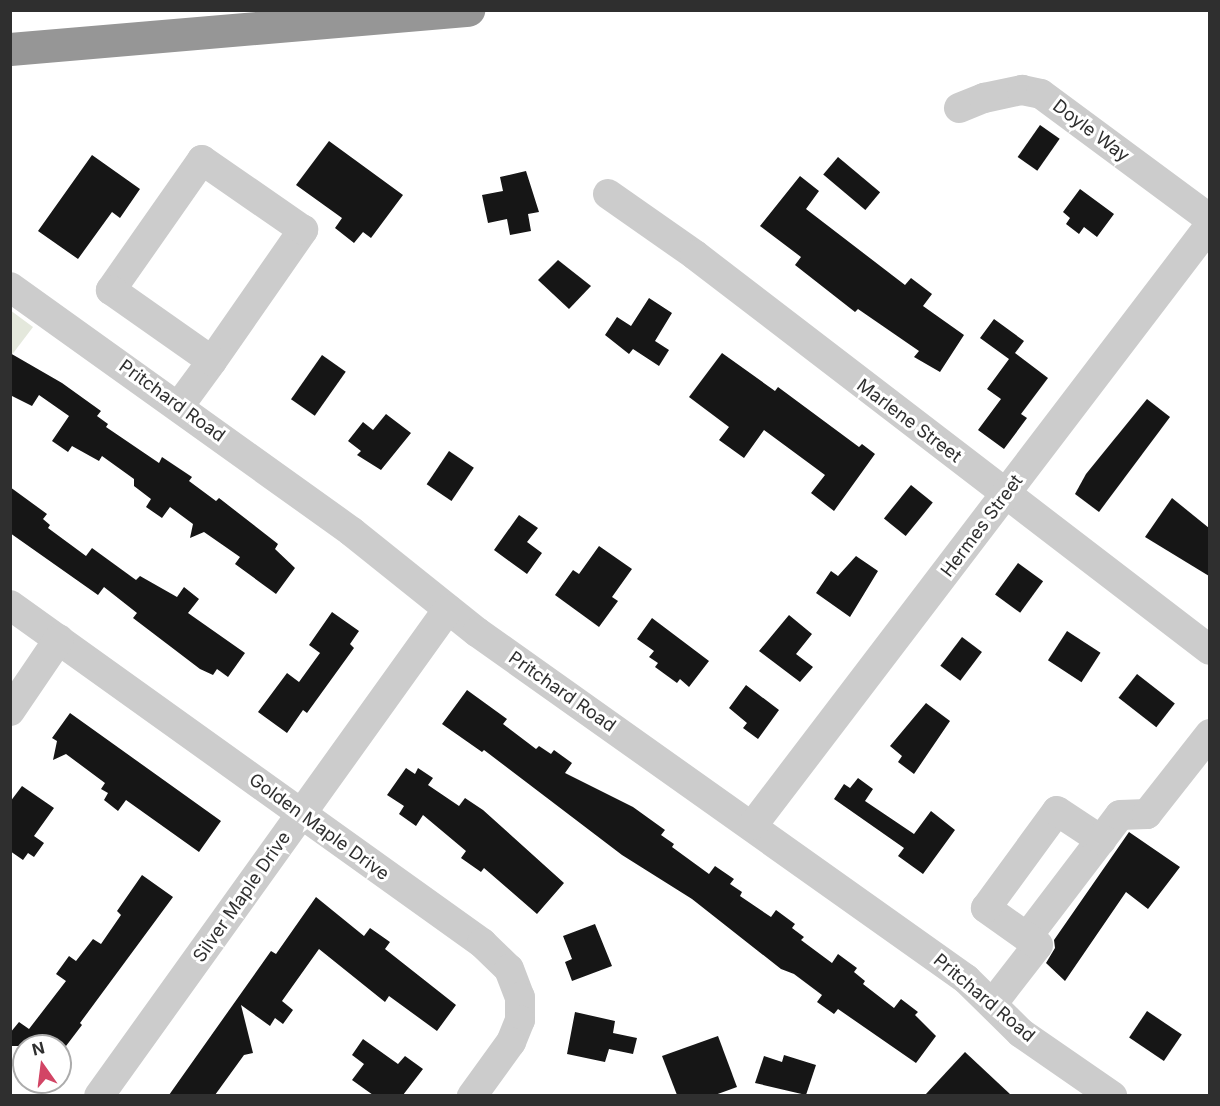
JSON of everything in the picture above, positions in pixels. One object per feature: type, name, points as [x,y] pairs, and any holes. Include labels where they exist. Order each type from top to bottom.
[{"type":"highway","points":[[10,49],[468,10]]},
{"type":"street","name":"Doyle Way","points":[[959,108],[984,98],[1022,90],[1041,94],[1209,219]]},
{"type":"street","points":[[178,406],[212,361],[303,230],[202,160],[111,290],[212,361]]},
{"type":"street","name":"Marlene Street","points":[[608,194],[1209,650]]},
{"type":"street","name":"Hermes Street","points":[[753,825],[1209,225]]},
{"type":"street","name":"Pritchard Road","points":[[10,287],[352,532],[448,609],[966,979],[1021,1032],[1112,1095]]},
{"type":"street","name":"Golden Maple Drive","points":[[10,604],[482,943],[509,969],[520,997],[520,1020],[512,1042],[472,1095]]},
{"type":"street","name":"Silver Maple Drive","points":[[99,1095],[448,609]]},
{"type":"street","points":[[10,711],[58,639]]},
{"type":"street","points":[[1028,937],[1120,815],[1147,814],[1209,734]]},
{"type":"street","points":[[993,1003],[1038,945],[986,908],[1057,811],[1101,840]]},
{"type":"shaded area","points":[[10,310],[33,327],[11,356],[10,356]]},
{"type":"building","points":[[1040,125],[1060,139],[1037,171],[1018,157]]},
{"type":"building","points":[[329,141],[403,195],[371,238],[363,232],[354,243],[335,228],[342,218],[296,185]]},
{"type":"building","points":[[92,155],[140,189],[120,218],[112,212],[78,259],[38,231]]},
{"type":"building","points":[[838,157],[880,192],[865,210],[823,175]]},
{"type":"building","points":[[526,171],[539,212],[528,214],[531,231],[510,235],[507,219],[488,223],[482,195],[503,191],[500,177]]},
{"type":"building","points":[[800,176],[819,191],[806,209],[905,285],[911,278],[932,294],[923,306],[964,335],[940,372],[914,357],[919,351],[858,309],[855,312],[795,265],[801,257],[760,226]]},
{"type":"building","points":[[1080,189],[1114,214],[1097,237],[1084,227],[1079,234],[1066,224],[1070,218],[1063,212]]},
{"type":"building","points":[[558,260],[591,286],[569,309],[538,280]]},
{"type":"building","points":[[649,298],[672,313],[655,341],[669,350],[659,366],[633,349],[629,354],[605,335],[617,317],[631,326]]},
{"type":"building","points":[[994,319],[1024,341],[1015,353],[1048,378],[1021,414],[1027,418],[1004,449],[978,430],[1001,399],[987,389],[1009,359],[980,338]]},
{"type":"building","points":[[10,353],[62,383],[101,411],[97,416],[108,424],[106,427],[159,463],[162,457],[192,477],[189,481],[216,501],[219,498],[278,544],[275,549],[295,568],[276,594],[235,564],[240,557],[204,532],[190,538],[193,524],[170,507],[162,518],[146,507],[151,499],[134,486],[134,479],[102,456],[99,461],[72,446],[68,452],[52,441],[69,416],[39,395],[32,406],[10,395]]},
{"type":"building","points":[[722,353],[775,391],[778,387],[859,447],[862,444],[875,454],[834,511],[811,493],[825,475],[764,430],[744,458],[719,440],[729,427],[689,397]]},
{"type":"building","points":[[322,355],[346,372],[315,416],[291,399]]},
{"type":"building","points":[[1147,399],[1170,417],[1099,512],[1075,494],[1086,474]]},
{"type":"building","points":[[386,414],[411,433],[381,470],[357,455],[361,451],[348,441],[363,422],[373,430]]},
{"type":"building","points":[[449,451],[474,468],[452,501],[427,484]]},
{"type":"building","points":[[911,485],[933,503],[906,536],[884,518]]},
{"type":"building","points":[[10,487],[47,514],[43,519],[50,525],[48,528],[86,556],[92,548],[136,580],[140,576],[177,597],[184,587],[199,599],[188,613],[245,653],[228,677],[217,669],[213,675],[200,669],[133,618],[137,613],[104,587],[98,595],[10,533]]},
{"type":"building","points":[[1172,498],[1209,528],[1209,576],[1145,537]]},
{"type":"building","points":[[519,515],[538,528],[527,542],[542,553],[527,574],[494,550]]},
{"type":"building","points":[[599,546],[632,569],[612,597],[618,601],[599,627],[555,595],[573,570],[579,574]]},
{"type":"building","points":[[856,556],[878,571],[850,617],[816,593],[831,571],[838,576]]},
{"type":"building","points":[[1018,563],[1043,581],[1020,613],[995,595]]},
{"type":"building","points":[[332,612],[359,631],[350,644],[354,648],[307,713],[303,710],[287,733],[258,712],[287,673],[299,682],[320,653],[309,645]]},
{"type":"building","points":[[789,615],[812,634],[796,654],[813,667],[800,682],[759,651]]},
{"type":"building","points":[[652,618],[709,661],[689,687],[680,679],[677,683],[655,667],[658,663],[649,657],[654,651],[637,639]]},
{"type":"building","points":[[1067,631],[1101,653],[1081,682],[1048,660]]},
{"type":"building","points":[[962,637],[982,652],[960,681],[940,666]]},
{"type":"building","points":[[1137,674],[1175,704],[1156,727],[1119,698]]},
{"type":"building","points":[[746,685],[779,710],[758,739],[743,728],[747,723],[729,708]]},
{"type":"building","points":[[467,690],[507,719],[503,724],[536,749],[539,746],[551,754],[554,750],[572,763],[565,773],[633,807],[665,830],[661,835],[674,844],[672,847],[709,874],[715,866],[734,879],[730,884],[742,892],[740,896],[771,917],[776,910],[795,924],[792,928],[804,937],[801,940],[832,963],[838,954],[857,968],[854,972],[865,981],[863,984],[894,1008],[901,999],[918,1012],[915,1015],[936,1036],[916,1063],[838,1009],[834,1014],[817,1002],[822,995],[794,974],[781,969],[692,899],[622,855],[484,750],[482,752],[442,724]]},
{"type":"building","points":[[926,703],[950,721],[914,774],[898,762],[902,756],[890,746]]},
{"type":"building","points":[[70,713],[221,821],[199,852],[126,800],[118,811],[104,800],[108,793],[101,789],[105,783],[66,754],[53,760],[57,741],[52,738]]},
{"type":"building","points":[[406,768],[415,774],[418,768],[433,778],[428,785],[459,806],[465,798],[483,810],[564,883],[537,914],[484,868],[481,872],[461,858],[466,851],[423,815],[416,826],[399,814],[404,806],[387,795]]},
{"type":"building","points":[[858,778],[873,789],[865,801],[914,834],[931,811],[955,830],[923,874],[898,856],[904,848],[834,799],[844,784],[850,788]]},
{"type":"building","points":[[22,786],[54,808],[34,836],[44,843],[34,857],[28,853],[23,860],[10,851],[10,802]]},
{"type":"building","points":[[1129,832],[1180,867],[1148,909],[1126,892],[1065,981],[1046,963],[1055,948],[1054,940]]},
{"type":"building","points":[[142,875],[173,897],[80,1023],[82,1025],[72,1038],[72,1034],[12,1034],[12,1046],[10,1046],[10,1033],[19,1022],[29,1029],[66,981],[56,974],[69,956],[76,961],[93,939],[101,944],[121,915],[117,911]]},
{"type":"building","points":[[316,897],[364,936],[370,928],[390,942],[385,949],[456,1005],[437,1031],[389,996],[385,1002],[319,949],[282,1001],[293,1010],[283,1024],[275,1018],[270,1026],[241,1005],[253,1053],[244,1055],[215,1095],[169,1095],[271,951],[276,954]]},
{"type":"building","points":[[595,924],[612,966],[572,981],[565,962],[572,959],[563,936]]},
{"type":"building","points":[[1147,1011],[1182,1034],[1164,1061],[1129,1038]]},
{"type":"building","points":[[575,1012],[615,1021],[613,1033],[637,1038],[633,1054],[609,1049],[605,1062],[567,1054]]},
{"type":"building","points":[[718,1036],[737,1087],[715,1095],[677,1095],[662,1056]]},
{"type":"building","points":[[363,1039],[398,1064],[405,1056],[423,1069],[403,1095],[373,1095],[352,1080],[364,1064],[352,1055]]},
{"type":"building","points":[[965,1052],[1011,1095],[925,1095]]},
{"type":"building","points":[[784,1055],[816,1065],[806,1095],[755,1083],[764,1056],[782,1062]]}]
